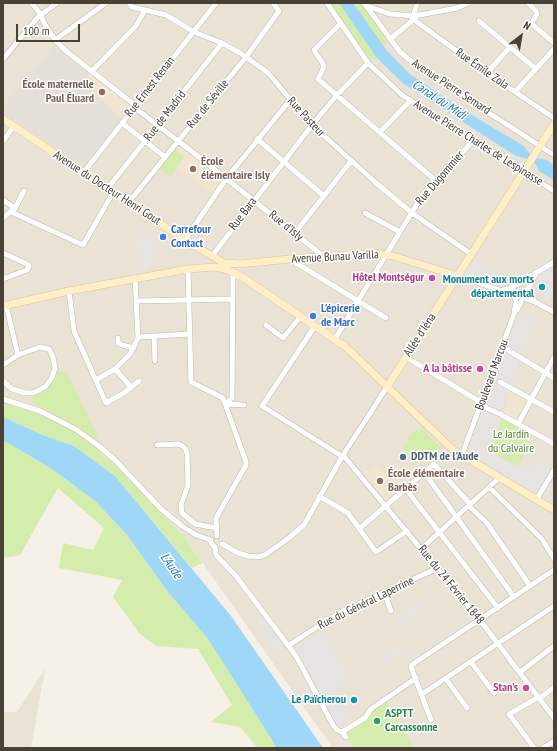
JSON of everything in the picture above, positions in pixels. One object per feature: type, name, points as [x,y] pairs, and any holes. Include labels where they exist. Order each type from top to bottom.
[{"type":"main road","name":"Avenue du Docteur Henri Gout","points":[[3,119],[46,149],[84,172],[185,240],[212,256]]},
{"type":"main road","name":"Allée d'Iéna","points":[[387,387],[554,124]]},
{"type":"main road","name":"Avenue Bunau Varilla","points":[[5,308],[21,302],[69,291],[188,269],[323,256],[375,253],[387,254],[458,276]]},
{"type":"main road","points":[[212,256],[216,266],[235,273],[301,316],[351,352],[452,449],[554,510]]},
{"type":"main road","name":"Avenue Bunau Varilla","points":[[212,256],[216,266]]},
{"type":"main road","points":[[235,273],[240,264]]},
{"type":"street","name":"Rue d'Isly","points":[[32,3],[41,15],[44,23],[55,40],[66,51],[323,256]]},
{"type":"street","points":[[3,59],[41,15],[57,3]]},
{"type":"street","points":[[55,40],[106,3]]},
{"type":"street","name":"Rue Pasteur","points":[[129,3],[132,7],[166,14],[194,32],[222,43],[246,57],[269,74],[312,125],[375,182],[412,213],[472,254]]},
{"type":"street","name":"Rue Ernest Renan","points":[[84,172],[216,3]]},
{"type":"street","name":"Rue de Séville","points":[[130,202],[246,57],[279,11],[273,3]]},
{"type":"street","name":"Avenue Pierre Charles de Lespinasse","points":[[327,3],[368,63],[385,81],[410,101],[554,191]]},
{"type":"street","points":[[390,39],[412,21],[417,3]]},
{"type":"street","points":[[365,4],[374,9],[390,14],[414,16],[457,8],[469,3]]},
{"type":"street","points":[[528,3],[537,14],[532,23],[533,25],[554,43]]},
{"type":"street","name":"Avenue Pierre Semard","points":[[365,4],[400,52],[418,67],[539,147],[554,155]]},
{"type":"street","points":[[92,71],[136,26],[145,10]]},
{"type":"street","name":"Rue Émile Zola","points":[[414,16],[417,22],[487,73],[554,118]]},
{"type":"street","points":[[479,21],[536,69]]},
{"type":"street","points":[[341,24],[314,50],[324,68],[318,79],[436,181]]},
{"type":"street","name":"Rue de Madrid","points":[[13,210],[83,245],[111,190],[145,142],[222,43]]},
{"type":"street","points":[[487,73],[510,47]]},
{"type":"street","points":[[515,92],[554,49]]},
{"type":"street","name":"Rue Bara","points":[[212,256],[312,125],[368,63]]},
{"type":"street","points":[[185,240],[226,179],[290,100]]},
{"type":"street","points":[[380,132],[410,101]]},
{"type":"street","points":[[122,123],[165,157]]},
{"type":"street","points":[[3,141],[14,126]]},
{"type":"street","points":[[257,139],[324,196]]},
{"type":"street","name":"Rue Dugommier","points":[[335,340],[423,194],[473,140]]},
{"type":"street","points":[[295,233],[351,161]]},
{"type":"street","points":[[3,218],[13,210],[24,192]]},
{"type":"street","points":[[3,200],[11,204],[13,210]]},
{"type":"street","points":[[365,213],[400,232]]},
{"type":"street","points":[[3,253],[29,265],[27,270],[3,279]]},
{"type":"street","points":[[293,259],[296,263],[386,318]]},
{"type":"street","points":[[502,290],[511,288],[554,262]]},
{"type":"street","points":[[188,269],[191,382],[223,398],[246,465],[216,518],[217,536],[221,538],[222,544],[215,547]]},
{"type":"street","points":[[226,404],[232,398],[232,299],[235,273]]},
{"type":"street","points":[[514,314],[536,273]]},
{"type":"street","points":[[458,276],[535,302],[554,312]]},
{"type":"street","points":[[96,380],[115,369],[134,348],[138,337],[135,278]]},
{"type":"street","points":[[528,288],[535,302]]},
{"type":"street","points":[[69,291],[74,331],[106,403],[139,381]]},
{"type":"street","name":"Boulevard Marcou","points":[[460,454],[463,452],[482,403],[514,314],[516,301],[513,294]]},
{"type":"street","points":[[137,301],[232,299]]},
{"type":"street","points":[[5,308],[18,355]]},
{"type":"street","points":[[266,326],[283,338],[301,316]]},
{"type":"street","name":"Rue du 24 Février 1848","points":[[315,326],[262,406],[343,456],[480,620],[554,718]]},
{"type":"street","points":[[138,337],[190,334]]},
{"type":"street","points":[[154,336],[155,361]]},
{"type":"street","points":[[118,338],[118,343],[134,348]]},
{"type":"street","points":[[3,365],[18,355],[40,347],[48,349],[55,368],[52,378],[45,387],[33,393],[25,393],[12,389],[3,380]]},
{"type":"street","points":[[502,347],[554,378]]},
{"type":"street","points":[[406,357],[482,403],[486,408],[554,444]]},
{"type":"street","points":[[518,424],[554,357]]},
{"type":"street","points":[[115,369],[131,387]]},
{"type":"street","points":[[500,382],[554,412]]},
{"type":"street","name":"Allée d'Iéna","points":[[222,544],[238,553],[257,557],[265,555],[304,525],[319,496],[343,456],[387,387]]},
{"type":"street","points":[[3,399],[40,411],[77,430],[116,461],[161,509],[196,535],[211,540]]},
{"type":"street","points":[[226,404],[244,405]]},
{"type":"street","points":[[157,445],[179,444],[185,448],[187,454],[188,485],[181,505],[182,513],[196,524],[216,527]]},
{"type":"street","points":[[359,529],[434,464],[487,522],[530,586]]},
{"type":"street","points":[[537,500],[554,470]]},
{"type":"street","points":[[424,472],[514,597]]},
{"type":"street","points":[[422,549],[499,478]]},
{"type":"street","points":[[489,487],[542,539],[554,559]]},
{"type":"street","points":[[406,488],[498,608]]},
{"type":"street","points":[[319,496],[344,511],[376,552],[407,531]]},
{"type":"street","points":[[211,540],[217,536]]},
{"type":"street","points":[[211,540],[211,544],[215,547],[216,555],[236,576],[300,663],[332,725],[346,737]]},
{"type":"street","name":"Rue du Général Laperrine","points":[[288,646],[323,622],[347,609],[438,568]]},
{"type":"street","points":[[431,720],[412,667],[413,664],[554,571]]},
{"type":"street","points":[[384,592],[391,611]]},
{"type":"street","points":[[422,694],[554,606]]},
{"type":"street","points":[[520,672],[554,646]]},
{"type":"street","points":[[471,662],[494,693]]},
{"type":"street","points":[[342,732],[365,718],[371,708],[416,678]]},
{"type":"street","points":[[446,679],[467,708]]},
{"type":"street","points":[[534,748],[509,714],[554,687]]},
{"type":"street","points":[[543,748],[554,741]]},
{"type":"shaded area","points":[[3,3],[554,3],[554,748],[333,748],[186,539],[122,472],[18,406],[3,402]]},
{"type":"shaded area","points":[[55,45],[90,74],[83,82],[123,120],[84,166],[3,114],[3,107]]},
{"type":"shaded area","name":"École maternelle Paul Éluard","points":[[90,74],[131,107],[123,120],[82,82]]},
{"type":"shaded area","name":"École élémentaire Isly","points":[[179,144],[223,179],[212,194],[177,169],[170,177],[159,169]]},
{"type":"shaded area","points":[[143,232],[159,243],[151,259],[149,267],[142,269],[136,243]]},
{"type":"shaded area","points":[[475,259],[513,283],[497,287],[466,275]]},
{"type":"shaded area","points":[[554,265],[554,298],[547,303],[537,286],[539,275]]},
{"type":"shaded area","points":[[519,314],[538,318],[525,345],[500,414],[490,452],[521,469],[531,467],[535,461],[551,470],[537,494],[534,494],[475,459],[470,454],[469,449]]},
{"type":"shaded area","points":[[511,389],[529,399],[516,420],[503,412]]},
{"type":"shaded area","name":"École élémentaire Barbès","points":[[377,463],[401,491],[389,501],[383,500],[362,475]]},
{"type":"shaded area","points":[[436,593],[435,597],[398,628],[399,622],[396,618],[417,601],[420,605]]},
{"type":"shaded area","points":[[261,616],[283,645],[274,652],[256,620]]},
{"type":"shaded area","points":[[469,619],[472,623],[418,659],[410,659],[401,654],[386,663],[379,655],[396,646],[409,655],[420,654]]},
{"type":"shaded area","points":[[324,633],[350,680],[336,690],[352,718],[342,724],[336,723],[296,647]]},
{"type":"shaded area","points":[[45,669],[31,748],[3,748],[3,712],[17,712]]},
{"type":"green space","points":[[329,3],[339,3],[378,58],[373,60],[367,57]]},
{"type":"green space","points":[[354,3],[366,3],[381,25],[380,30],[387,42],[385,45],[382,45]]},
{"type":"green space","points":[[175,150],[184,157],[170,177],[160,169]]},
{"type":"green space","points":[[59,371],[64,371],[69,376],[98,439],[94,439],[72,424],[32,402],[31,398],[33,396],[44,392],[49,388]]},
{"type":"green space","points":[[3,402],[51,418],[88,440],[122,472],[186,539],[202,563],[192,568],[115,476],[74,446],[45,436],[3,417]]},
{"type":"green space","name":"Le Jardin du Calvaire","points":[[502,416],[532,434],[528,440],[530,445],[517,466],[491,452]]},
{"type":"green space","points":[[423,429],[441,447],[428,460],[424,457],[415,465],[402,447],[409,441],[407,438],[417,430],[419,432]]},
{"type":"green space","points":[[3,441],[52,469],[95,501],[127,535],[168,592],[208,639],[277,748],[258,748],[240,727],[211,722],[232,705],[198,649],[157,646],[140,634],[113,597],[122,580],[59,568],[63,543],[93,550],[104,528],[58,488],[20,555],[3,558]]},
{"type":"green space","name":"ASPTT Carcassonne","points":[[386,700],[414,748],[355,748],[343,728]]},
{"type":"water","name":"Canal du Midi","points":[[339,3],[353,3],[387,51],[411,75],[465,111],[524,146],[530,154],[537,158],[547,160],[554,165],[554,180],[539,171],[535,163],[528,159],[516,156],[404,84],[377,58]]},
{"type":"water","name":"L'Aude","points":[[3,417],[45,436],[74,446],[115,476],[231,616],[323,748],[277,748],[208,639],[168,592],[127,535],[95,501],[52,469],[3,441]]},
{"type":"place","name":"École maternelle Paul Éluard","points":[[102,92]]},
{"type":"place","name":"École élémentaire Isly","points":[[193,169]]},
{"type":"place","name":"Carrefour Contact","points":[[163,237]]},
{"type":"place","name":"Hôtel Montségur","points":[[432,278]]},
{"type":"place","name":"Monument aux morts départemental","points":[[542,287]]},
{"type":"place","name":"L'épicerie de Marc","points":[[313,316]]},
{"type":"place","name":"A la bâtisse","points":[[480,369]]},
{"type":"place","name":"DDTM de l'Aude","points":[[403,457]]},
{"type":"place","name":"École élémentaire Barbès","points":[[380,481]]},
{"type":"place","name":"Stan’s","points":[[526,688]]},
{"type":"place","name":"Le Païcherou","points":[[354,700]]},
{"type":"place","name":"ASPTT Carcassonne","points":[[377,721]]}]
